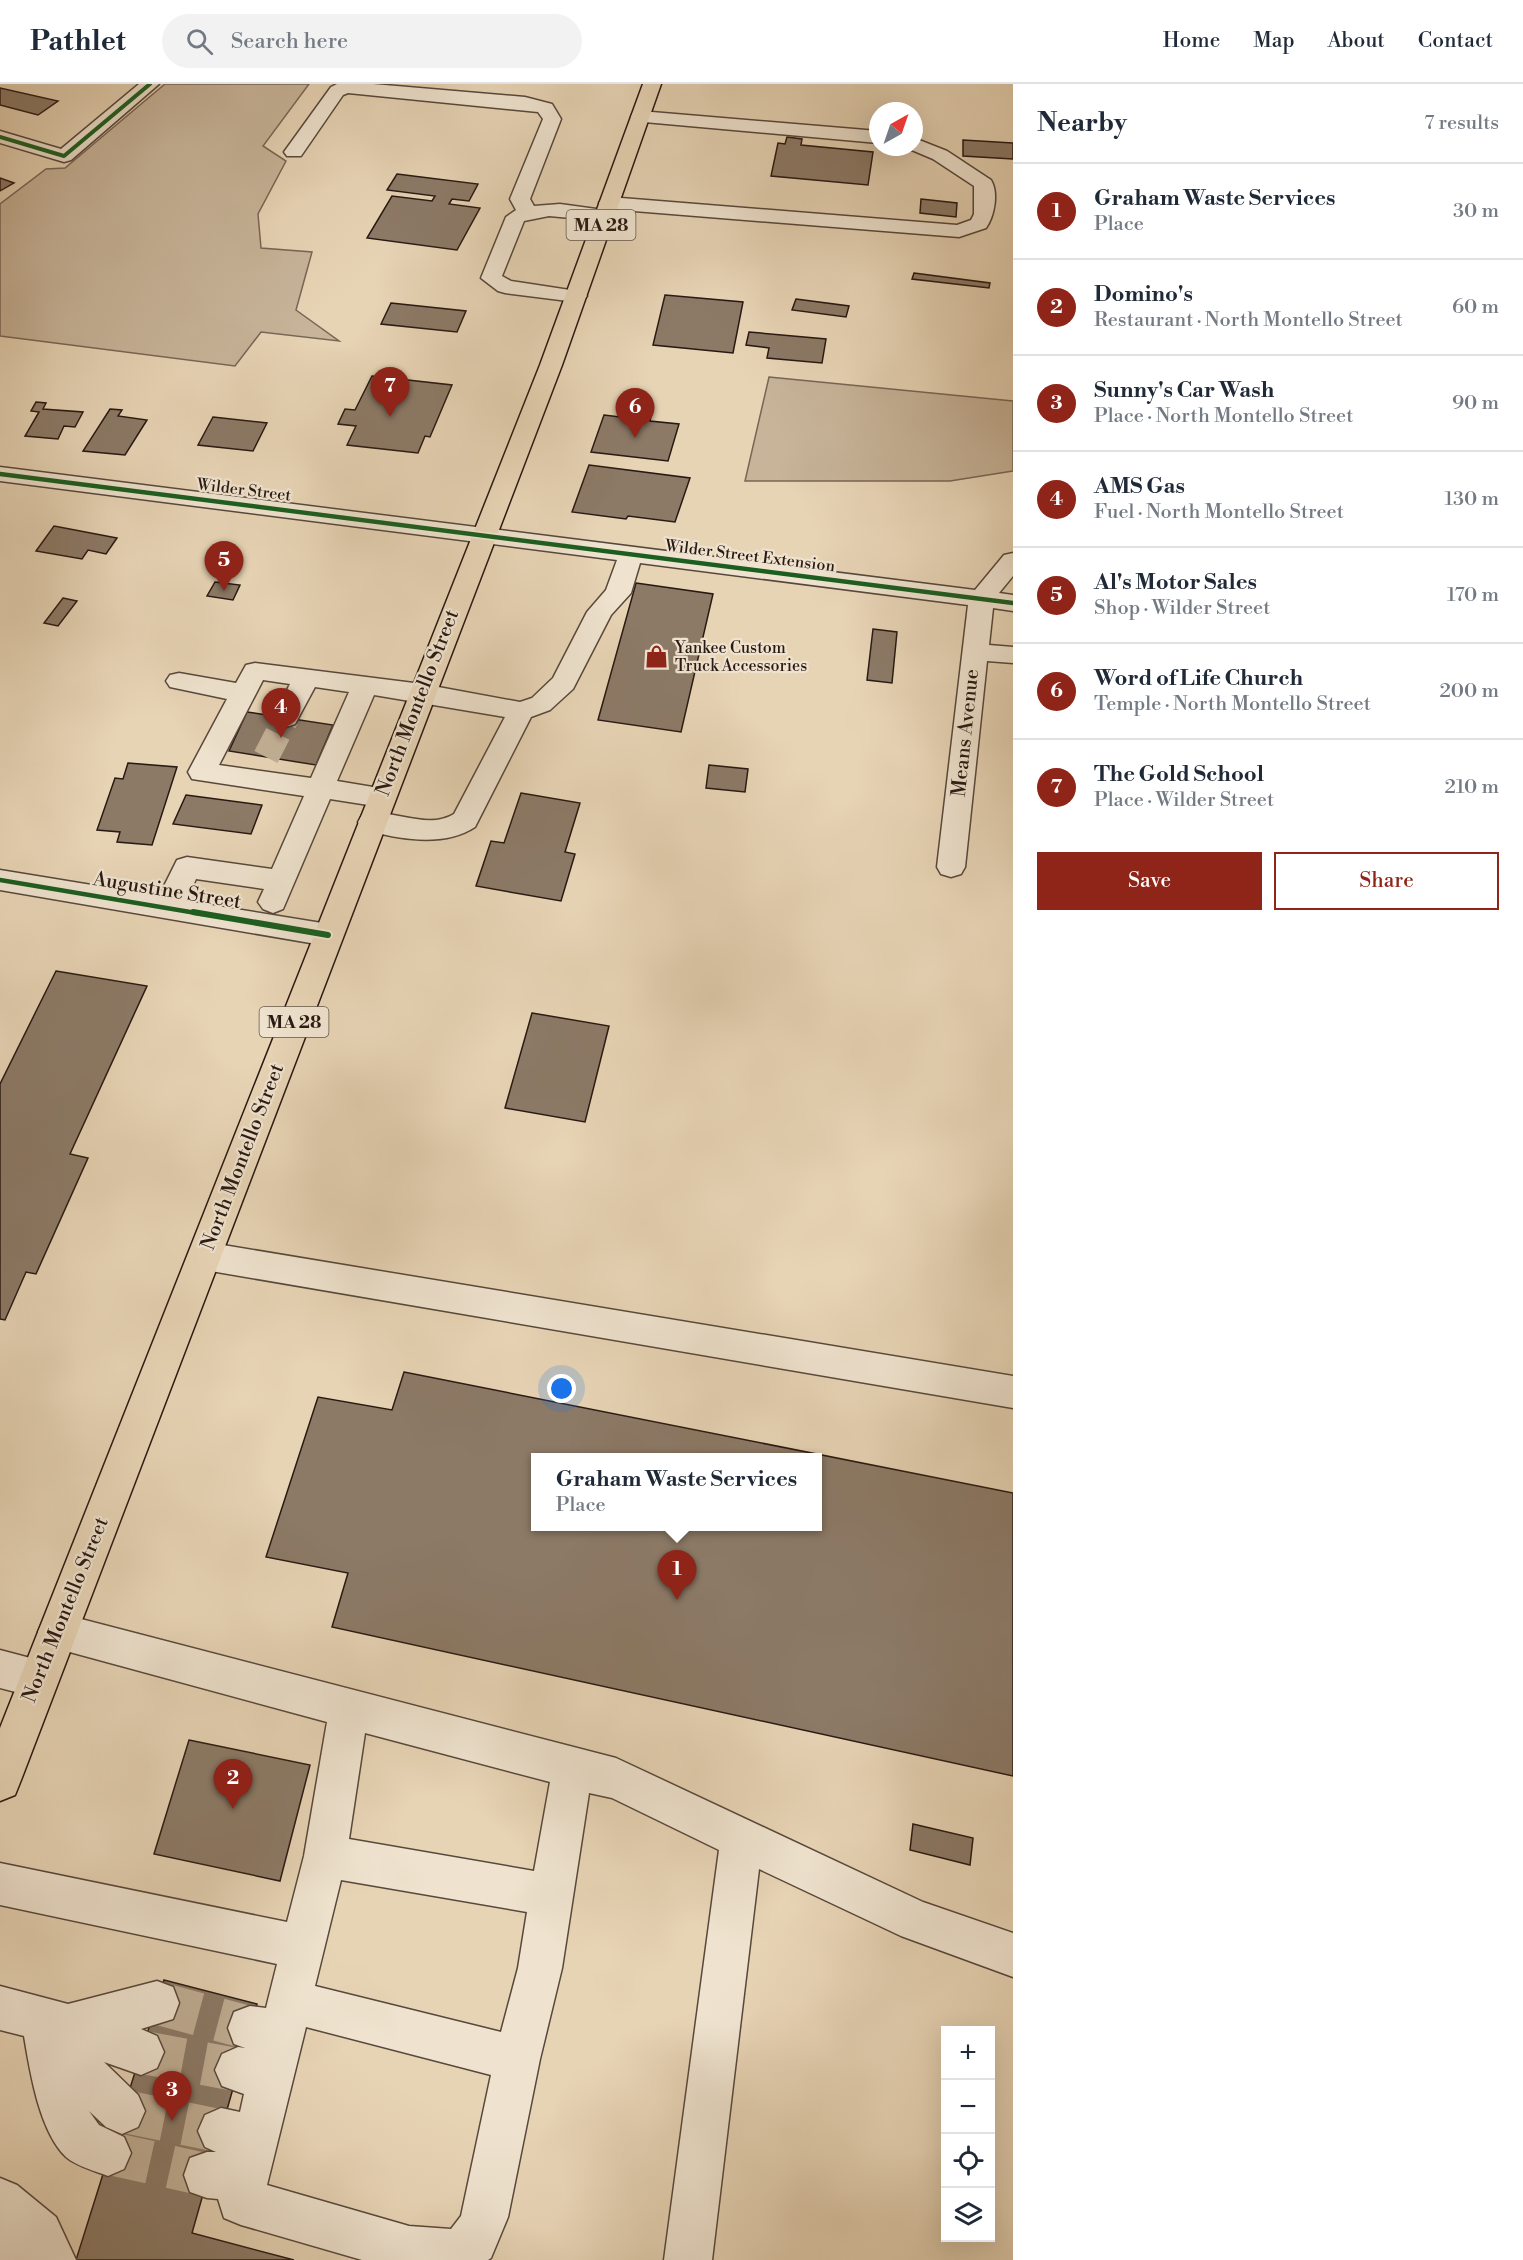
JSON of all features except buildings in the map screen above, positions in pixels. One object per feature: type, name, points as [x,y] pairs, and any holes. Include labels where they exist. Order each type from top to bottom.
[{"type":"main road","name":"MA 28","points":[[576,296],[652,84]]},
{"type":"main road","name":"North Montello Street","points":[[0,1780],[576,296]]},
{"type":"street","points":[[0,137],[64,156],[150,84]]},
{"type":"street","points":[[294,152],[337,91],[345,87],[525,103],[545,108],[552,119],[520,199],[527,212]]},
{"type":"street","points":[[640,117],[869,136]]},
{"type":"street","points":[[576,296],[505,287],[491,278],[516,217],[527,212],[542,210],[607,209],[959,231],[979,224],[984,214],[984,184],[940,155],[923,148]]},
{"type":"street","name":"Wilder Street","points":[[0,474],[484,534]]},
{"type":"street","name":"Wilder Street Extension","points":[[484,534],[1013,603]]},
{"type":"street","points":[[521,711],[465,820],[459,826],[440,830],[261,769],[202,772],[255,671],[422,693],[521,711],[541,704],[564,683],[600,612],[618,593],[632,554]]},
{"type":"street","points":[[981,599],[1013,560]]},
{"type":"street","name":"Means Avenue","points":[[951,867],[981,599]]},
{"type":"street","points":[[975,652],[1013,655]]},
{"type":"street","points":[[286,718],[306,678]]},
{"type":"street","points":[[178,681],[243,693]]},
{"type":"street","points":[[265,924],[281,880],[365,686]]},
{"type":"street","points":[[168,908],[188,867],[281,880]]},
{"type":"street","name":"Augustine Street","points":[[0,880],[328,935]]},
{"type":"street","points":[[205,1256],[1013,1392]]},
{"type":"street","points":[[58,1632],[616,1779],[916,1921],[1013,1955]]},
{"type":"street","points":[[0,1669],[39,1678]]},
{"type":"street","points":[[349,1709],[325,1856],[302,1947],[255,2073],[232,2155],[242,2201],[409,2250],[459,2254],[474,2241],[484,2217],[517,2059],[540,1968],[573,1767]]},
{"type":"street","points":[[688,2260],[742,1838]]},
{"type":"street","points":[[325,1856],[551,1895]]},
{"type":"street","points":[[0,1884],[302,1947]]},
{"type":"street","points":[[55,2023],[157,2003]]},
{"type":"street","points":[[0,2008],[55,2023],[141,2052]]},
{"type":"street","points":[[273,2021],[517,2059]]},
{"type":"street","points":[[55,2023],[89,2080],[122,2111]]},
{"type":"street","points":[[55,2023],[54,2075],[67,2116],[83,2141],[108,2153]]},
{"type":"street","points":[[0,2202],[39,2234],[52,2260]]},
{"type":"street","points":[[0,2248],[36,2260]]},
{"type":"shaded area","points":[[165,84],[309,84],[263,146],[286,161],[258,214],[261,248],[312,252],[296,310],[339,341],[261,332],[235,366],[0,336],[0,204],[46,169],[65,168]]},
{"type":"shaded area","points":[[769,377],[1013,401],[1013,471],[950,481],[745,481]]},
{"type":"tunnel","points":[[266,757],[286,718]]},
{"type":"tunnel","points":[[157,2003],[250,2028]]},
{"type":"tunnel","points":[[141,2052],[238,2070]]},
{"type":"tunnel","points":[[122,2111],[221,2131]]},
{"type":"tunnel","points":[[108,2153],[207,2175]]},
{"type":"cycle path","points":[[0,137],[64,156],[150,84]]},
{"type":"cycle path","points":[[0,474],[1013,603]]},
{"type":"cycle path","points":[[0,880],[328,935]]},
{"type":"place","name":"The Gold School","points":[[390,417]]},
{"type":"place","name":"Word of Life Church","points":[[635,438]]},
{"type":"place","name":"Al's Motor Sales","points":[[224,591]]},
{"type":"place","name":"Yankee Custom Truck Accessories","points":[[657,657]]},
{"type":"place","name":"AMS Gas","points":[[281,738]]},
{"type":"place","name":"Graham Waste Services","points":[[677,1600]]},
{"type":"place","name":"Domino's","points":[[233,1809]]},
{"type":"place","name":"Sunny's Car Wash","points":[[172,2121]]}]
